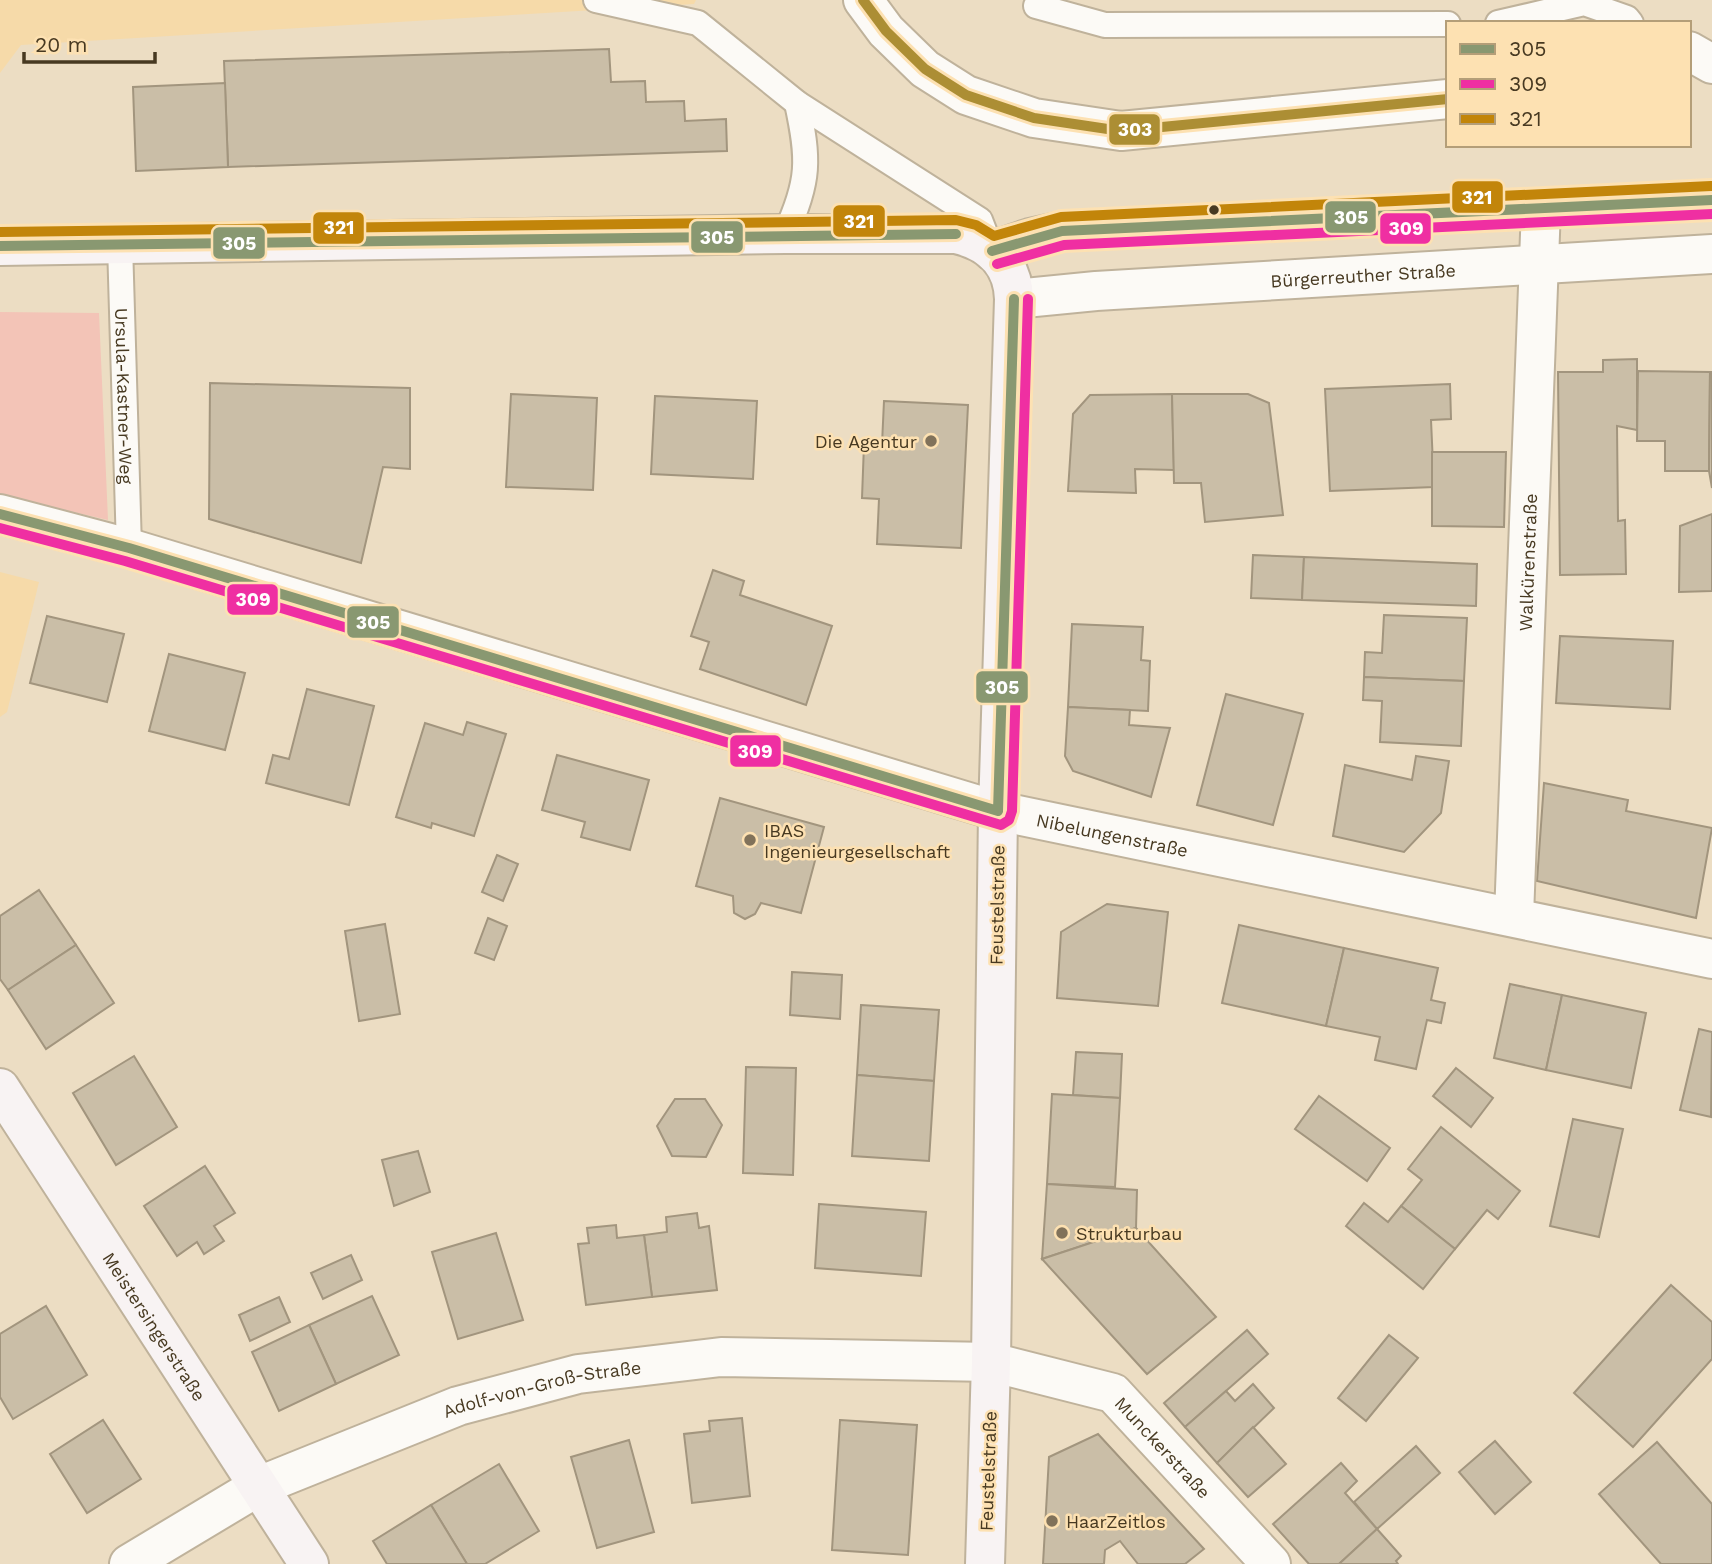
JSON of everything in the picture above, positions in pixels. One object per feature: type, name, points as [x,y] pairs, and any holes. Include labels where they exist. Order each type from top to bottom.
[{"type":"main road","points":[[992,251],[1062,231],[1712,200]]},
{"type":"main road","name":"Feustelstraße","points":[[785,233],[956,234],[971,237],[992,251],[1014,279],[998,811],[991,1362],[985,1564]]},
{"type":"main road","points":[[0,246],[785,233]]},
{"type":"main road","name":"Meistersingerstraße","points":[[0,1088],[309,1564]]},
{"type":"street","points":[[863,0],[886,31],[925,69],[966,95],[1034,118],[1121,131],[1446,99]]},
{"type":"street","points":[[1691,52],[1712,64]]},
{"type":"street","name":"Walkürenstraße","points":[[1514,916],[1541,208]]},
{"type":"street","name":"Bürgerreuther Straße","points":[[1014,299],[1538,263],[1712,254]]},
{"type":"street","name":"Nibelungenstraße","points":[[0,514],[129,548],[998,811],[1514,916],[1712,960]]},
{"type":"street","name":"Adolf-von-Groß-Straße","points":[[129,1564],[259,1486],[458,1406],[578,1374],[721,1357],[991,1362]]},
{"type":"street","name":"Munckerstraße","points":[[991,1362],[1113,1393],[1271,1564]]},
{"type":"lane","points":[[596,0],[698,23],[797,103],[980,220],[992,251]]},
{"type":"lane","points":[[1507,21],[1584,4],[1629,21]]},
{"type":"lane","points":[[1036,6],[1105,25],[1446,24]]},
{"type":"lane","points":[[785,233],[805,178],[807,149],[797,103]]},
{"type":"lane","name":"Ursula-Kastner-Weg","points":[[120,244],[129,548]]},
{"type":"shaded area","points":[[0,0],[696,0],[694,4],[21,45],[0,73]]},
{"type":"shaded area","points":[[0,312],[99,313],[108,520],[0,495]]},
{"type":"shaded area","points":[[0,572],[39,582],[7,712],[0,717]]},
{"type":"building","points":[[609,49],[611,82],[645,81],[646,102],[684,101],[685,121],[726,119],[727,151],[228,167],[224,61]]},
{"type":"building","points":[[225,83],[228,167],[136,171],[133,87]]},
{"type":"building","points":[[1637,359],[1637,430],[1617,426],[1618,521],[1625,520],[1626,574],[1560,575],[1558,372],[1603,372],[1603,360]]},
{"type":"building","points":[[1638,371],[1710,372],[1709,471],[1665,471],[1665,441],[1637,441]]},
{"type":"building","points":[[1712,372],[1712,488],[1709,471]]},
{"type":"building","points":[[210,383],[410,388],[410,469],[383,467],[361,563],[209,519]]},
{"type":"building","points":[[1450,384],[1451,419],[1431,420],[1434,487],[1330,491],[1325,389]]},
{"type":"building","points":[[511,394],[597,398],[593,490],[506,487]]},
{"type":"building","points":[[1172,394],[1174,470],[1135,469],[1136,493],[1068,491],[1073,414],[1090,395]]},
{"type":"building","points":[[1172,394],[1248,394],[1269,403],[1283,515],[1205,522],[1201,483],[1174,483]]},
{"type":"building","points":[[655,396],[757,401],[753,479],[651,474]]},
{"type":"building","points":[[884,401],[968,405],[961,548],[877,544],[879,499],[862,498],[864,444],[882,444]]},
{"type":"building","points":[[1432,452],[1506,452],[1504,527],[1432,526]]},
{"type":"building","points":[[1712,514],[1712,591],[1679,592],[1680,526]]},
{"type":"building","points":[[1253,555],[1304,557],[1302,600],[1251,598]]},
{"type":"building","points":[[1304,557],[1477,564],[1476,606],[1302,600]]},
{"type":"building","points":[[713,570],[744,581],[740,595],[832,626],[806,705],[700,669],[709,642],[691,636]]},
{"type":"building","points":[[1384,615],[1467,618],[1464,681],[1364,677],[1365,652],[1382,653]]},
{"type":"building","points":[[47,616],[124,634],[107,702],[30,683]]},
{"type":"building","points":[[1072,624],[1143,627],[1141,660],[1150,661],[1148,711],[1068,707]]},
{"type":"building","points":[[1560,636],[1673,641],[1670,709],[1556,703]]},
{"type":"building","points":[[169,654],[245,673],[225,750],[149,731]]},
{"type":"building","points":[[1364,677],[1464,681],[1461,746],[1380,742],[1382,701],[1363,700]]},
{"type":"building","points":[[307,689],[374,706],[349,805],[266,783],[273,755],[289,759]]},
{"type":"building","points":[[1226,694],[1303,714],[1273,825],[1197,805]]},
{"type":"building","points":[[1068,707],[1130,710],[1129,725],[1170,728],[1151,797],[1073,771],[1065,756]]},
{"type":"building","points":[[467,722],[506,734],[474,836],[432,823],[431,828],[396,817],[425,723],[463,735]]},
{"type":"building","points":[[557,755],[649,780],[630,850],[581,837],[585,822],[542,810]]},
{"type":"building","points":[[1416,756],[1449,761],[1441,813],[1404,852],[1333,836],[1345,765],[1412,780]]},
{"type":"building","points":[[1544,783],[1628,800],[1626,811],[1712,828],[1696,918],[1537,881]]},
{"type":"building","points":[[720,798],[824,827],[801,913],[761,903],[755,914],[745,919],[734,913],[733,896],[696,886]]},
{"type":"building","points":[[497,855],[518,864],[503,901],[482,892]]},
{"type":"building","points":[[39,890],[76,945],[8,990],[0,979],[0,916]]},
{"type":"building","points":[[1107,904],[1168,912],[1158,1006],[1057,998],[1061,932]]},
{"type":"building","points":[[488,918],[507,926],[494,960],[475,953]]},
{"type":"building","points":[[385,924],[400,1014],[359,1021],[345,931]]},
{"type":"building","points":[[1239,925],[1344,948],[1326,1026],[1222,1003]]},
{"type":"building","points":[[76,945],[114,1003],[46,1049],[8,990]]},
{"type":"building","points":[[1344,948],[1438,968],[1431,1000],[1445,1003],[1441,1023],[1427,1020],[1416,1069],[1375,1060],[1380,1037],[1326,1026]]},
{"type":"building","points":[[792,972],[842,975],[840,1019],[790,1015]]},
{"type":"building","points":[[1510,984],[1562,995],[1546,1070],[1494,1058]]},
{"type":"building","points":[[1562,995],[1646,1013],[1631,1088],[1546,1070]]},
{"type":"building","points":[[861,1005],[939,1010],[934,1081],[857,1075]]},
{"type":"building","points":[[1699,1029],[1712,1032],[1711,1117],[1680,1110]]},
{"type":"building","points":[[1076,1052],[1122,1054],[1120,1098],[1073,1095]]},
{"type":"building","points":[[134,1056],[177,1127],[116,1165],[73,1093]]},
{"type":"building","points":[[746,1067],[796,1068],[793,1175],[743,1173]]},
{"type":"building","points":[[1456,1068],[1493,1098],[1471,1127],[1433,1096]]},
{"type":"building","points":[[857,1075],[934,1081],[929,1161],[852,1156]]},
{"type":"building","points":[[1052,1094],[1120,1098],[1115,1187],[1047,1184]]},
{"type":"building","points":[[1319,1096],[1390,1148],[1367,1181],[1295,1129]]},
{"type":"building","points":[[675,1099],[705,1099],[722,1125],[706,1157],[672,1156],[657,1126]]},
{"type":"building","points":[[1573,1119],[1623,1129],[1599,1237],[1550,1226]]},
{"type":"building","points":[[1441,1127],[1520,1191],[1498,1219],[1487,1210],[1455,1249],[1401,1206],[1422,1180],[1408,1169]]},
{"type":"building","points":[[418,1151],[430,1192],[394,1206],[382,1160]]},
{"type":"building","points":[[205,1166],[235,1213],[214,1226],[224,1241],[204,1254],[197,1242],[177,1256],[144,1206]]},
{"type":"building","points":[[1047,1184],[1137,1190],[1136,1228],[1042,1259]]},
{"type":"building","points":[[1364,1203],[1388,1222],[1401,1206],[1455,1249],[1423,1289],[1346,1226]]},
{"type":"building","points":[[819,1204],[926,1212],[921,1276],[815,1268]]},
{"type":"building","points":[[697,1213],[699,1228],[709,1226],[717,1290],[652,1297],[644,1235],[667,1232],[666,1217]]},
{"type":"building","points":[[616,1225],[617,1238],[644,1235],[652,1297],[586,1305],[578,1244],[589,1243],[587,1228]]},
{"type":"building","points":[[1136,1228],[1216,1317],[1147,1374],[1042,1259]]},
{"type":"building","points":[[496,1233],[523,1320],[458,1339],[432,1252]]},
{"type":"building","points":[[351,1255],[362,1280],[323,1299],[311,1273]]},
{"type":"building","points":[[1671,1285],[1712,1322],[1712,1359],[1633,1447],[1574,1393]]},
{"type":"building","points":[[372,1296],[399,1355],[336,1384],[309,1325]]},
{"type":"building","points":[[279,1297],[290,1322],[250,1341],[239,1315]]},
{"type":"building","points":[[46,1306],[87,1375],[13,1419],[0,1397],[0,1334]]},
{"type":"building","points":[[309,1325],[336,1384],[279,1411],[252,1352]]},
{"type":"building","points":[[1247,1330],[1268,1354],[1185,1427],[1164,1403]]},
{"type":"building","points":[[1389,1335],[1418,1358],[1366,1421],[1338,1398]]},
{"type":"building","points":[[1253,1384],[1274,1408],[1217,1463],[1185,1427],[1226,1391],[1235,1401]]},
{"type":"building","points":[[742,1418],[750,1496],[692,1503],[684,1434],[710,1431],[709,1421]]},
{"type":"building","points":[[103,1420],[141,1479],[87,1513],[50,1454]]},
{"type":"building","points":[[840,1420],[917,1425],[908,1555],[832,1550]]},
{"type":"building","points":[[1253,1427],[1286,1464],[1248,1497],[1217,1463]]},
{"type":"building","points":[[1098,1434],[1204,1549],[1185,1564],[1138,1564],[1120,1541],[1105,1550],[1104,1564],[1043,1564],[1049,1457]]},
{"type":"building","points":[[629,1440],[654,1532],[597,1548],[571,1457]]},
{"type":"building","points":[[1495,1441],[1531,1482],[1495,1514],[1459,1472]]},
{"type":"building","points":[[1657,1442],[1712,1504],[1712,1564],[1661,1564],[1599,1494]]},
{"type":"building","points":[[1416,1446],[1440,1473],[1377,1529],[1354,1502]]},
{"type":"building","points":[[1341,1463],[1357,1481],[1345,1493],[1377,1529],[1339,1564],[1309,1564],[1273,1524]]},
{"type":"building","points":[[499,1464],[539,1531],[485,1564],[467,1564],[431,1505]]},
{"type":"building","points":[[431,1505],[467,1564],[387,1564],[373,1541]]},
{"type":"building","points":[[1377,1529],[1401,1556],[1396,1561],[1398,1564],[1339,1564]]},
{"type":"transit line","name":"303","points":[[863,0],[886,31],[925,69],[966,95],[1034,118],[1121,131],[1446,99]]},
{"type":"transit line","name":"321","points":[[0,232],[956,220],[976,225],[994,236],[1061,217],[1711,186]]},
{"type":"transit line","name":"305","points":[[992,251],[1062,231],[1712,200]]},
{"type":"transit line","name":"309","points":[[997,264],[1064,245],[1712,214]]},
{"type":"transit line","name":"305","points":[[0,246],[956,234]]},
{"type":"transit line","name":"305","points":[[0,514],[129,548],[998,811],[1014,299]]},
{"type":"transit line","name":"309","points":[[0,528],[125,561],[1001,825],[1009,820],[1012,811],[1028,299]]},
{"type":"place","name":"Die Agentur","points":[[931,441]]},
{"type":"place","name":"IBAS Ingenieurgesellschaft","points":[[750,840]]},
{"type":"place","name":"Strukturbau","points":[[1062,1233]]},
{"type":"place","name":"HaarZeitlos","points":[[1052,1521]]}]
